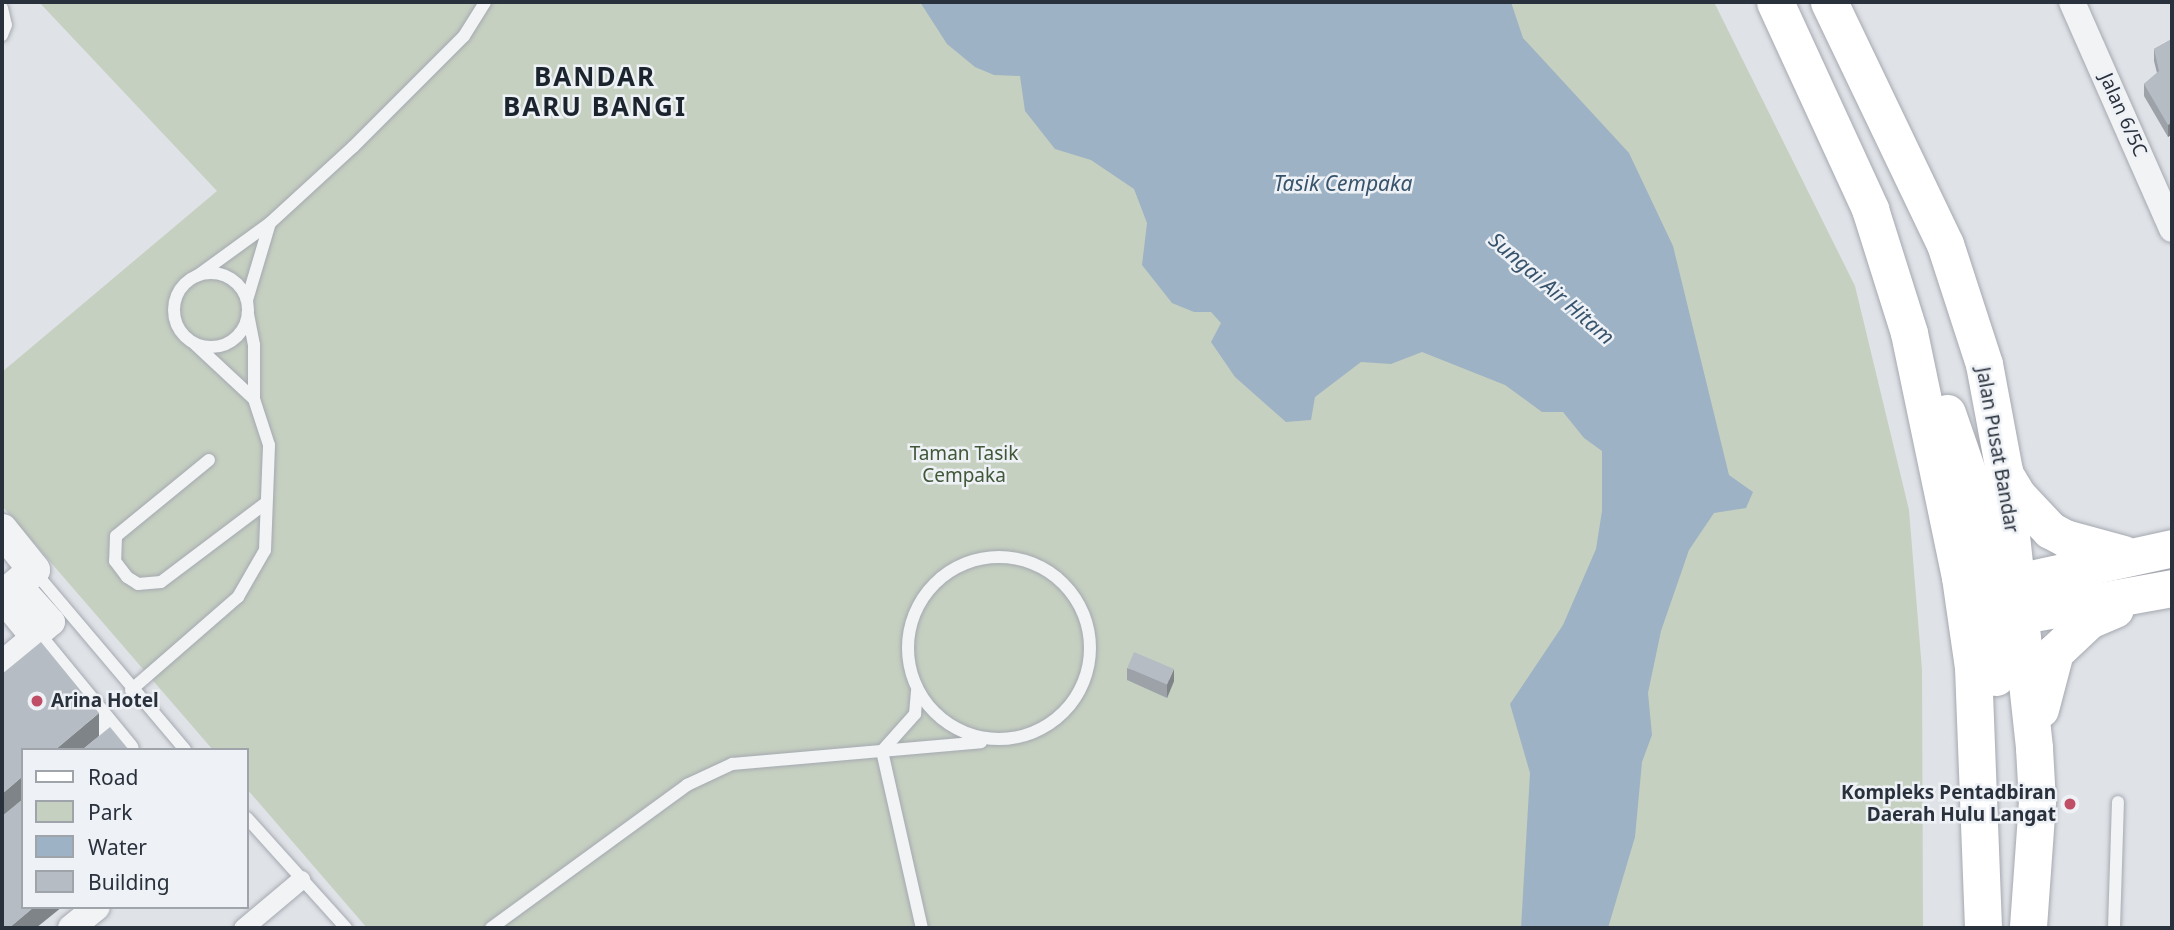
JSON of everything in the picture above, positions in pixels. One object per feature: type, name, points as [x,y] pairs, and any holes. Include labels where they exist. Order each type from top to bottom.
[{"type":"main road","points":[[1775,2],[1870,209],[1909,332],[1961,578],[1973,667],[1985,928]]},
{"type":"main road","name":"Jalan Pusat Bandar","points":[[1829,2],[1945,244],[1984,365],[2004,471],[2012,598],[2034,748],[2037,801],[2028,928]]},
{"type":"main road","points":[[1909,332],[1943,403],[1969,477],[1984,568],[2012,598]]},
{"type":"main road","points":[[2004,471],[2018,496],[2050,530],[2065,538],[2131,556]]},
{"type":"main road","points":[[1985,928],[1999,855],[2004,778],[1993,636],[2012,598],[2131,556],[2172,548]]},
{"type":"main road","points":[[2012,598],[2165,589]]},
{"type":"main road","points":[[2034,748],[2050,663],[2063,641],[2089,620],[2165,589]]},
{"type":"street","name":"Jalan 6/5C","points":[[2072,2],[2172,229]]},
{"type":"street","points":[[2,664],[52,622],[11,587],[4,538]]},
{"type":"street","points":[[34,638],[114,742]]},
{"type":"street","points":[[243,928],[300,880]]},
{"type":"street","points":[[71,928],[95,909]]},
{"type":"lane","points":[[254,399],[178,327],[174,316],[178,293],[270,223],[464,36],[485,2]]},
{"type":"lane","points":[[2,8],[6,24],[2,34]]},
{"type":"lane","points":[[195,344],[219,346],[239,335],[270,223]]},
{"type":"lane","points":[[131,690],[246,586],[265,550],[269,445],[254,399],[254,345],[248,306],[233,279],[209,273],[197,276]]},
{"type":"lane","points":[[209,460],[116,536],[115,561],[127,577],[138,584],[161,582],[266,503]]},
{"type":"lane","points":[[491,928],[687,785],[732,764],[882,751],[999,740],[1027,736],[1053,722],[1074,701],[1087,672],[1090,640],[1082,610],[1064,583],[1038,565],[1008,556],[976,559],[947,572],[926,592],[912,618],[907,647],[917,688],[915,714],[882,751]]},
{"type":"lane","points":[[11,587],[131,690],[182,748]]},
{"type":"lane","points":[[917,688],[944,723],[970,736],[999,740]]},
{"type":"lane","points":[[882,751],[922,928]]},
{"type":"lane","points":[[2114,928],[2118,802]]},
{"type":"lane","points":[[248,819],[346,928]]},
{"type":"green space","name":"Taman Tasik Cempaka","points":[[39,2],[1714,2],[1855,286],[1909,510],[1922,670],[1923,928],[367,928],[248,790],[248,748],[211,748],[2,506],[2,372],[217,191]]},
{"type":"water","name":"Tasik Cempaka","points":[[920,2],[1511,2],[1523,38],[1629,153],[1673,246],[1729,475],[1753,492],[1746,508],[1714,513],[1689,550],[1661,631],[1648,693],[1652,735],[1642,762],[1635,837],[1608,928],[1521,928],[1530,773],[1510,704],[1563,625],[1596,549],[1602,511],[1602,451],[1584,438],[1563,412],[1542,412],[1505,385],[1422,352],[1391,364],[1361,362],[1315,397],[1311,420],[1286,422],[1235,377],[1211,342],[1221,323],[1211,312],[1194,312],[1172,303],[1142,265],[1147,223],[1134,189],[1091,160],[1055,149],[1025,111],[1020,76],[994,75],[975,67],[947,44]]},
{"type":"building","points":[[2172,39],[2172,122],[2168,125],[2144,84],[2159,71],[2154,49]]},
{"type":"building","points":[[41,642],[99,713],[57,748],[21,748],[21,778],[2,794],[2,674]]},
{"type":"building","points":[[1134,652],[1174,669],[1167,684],[1127,668]]},
{"type":"building","points":[[110,727],[127,748],[84,748]]},
{"type":"building","points":[[21,801],[21,909],[32,909],[9,928],[2,928],[2,816]]},
{"type":"place","name":"Arina Hotel","points":[[37,701]]},
{"type":"place","name":"Kompleks Pentadbiran Daerah Hulu Langat","points":[[2070,804]]},
{"type":"district","name":"BANDAR BARU BANGI","points":[[595,92]]},
{"type":"water label","name":"Sungai Air Hitam","points":[[1552,288]]}]
